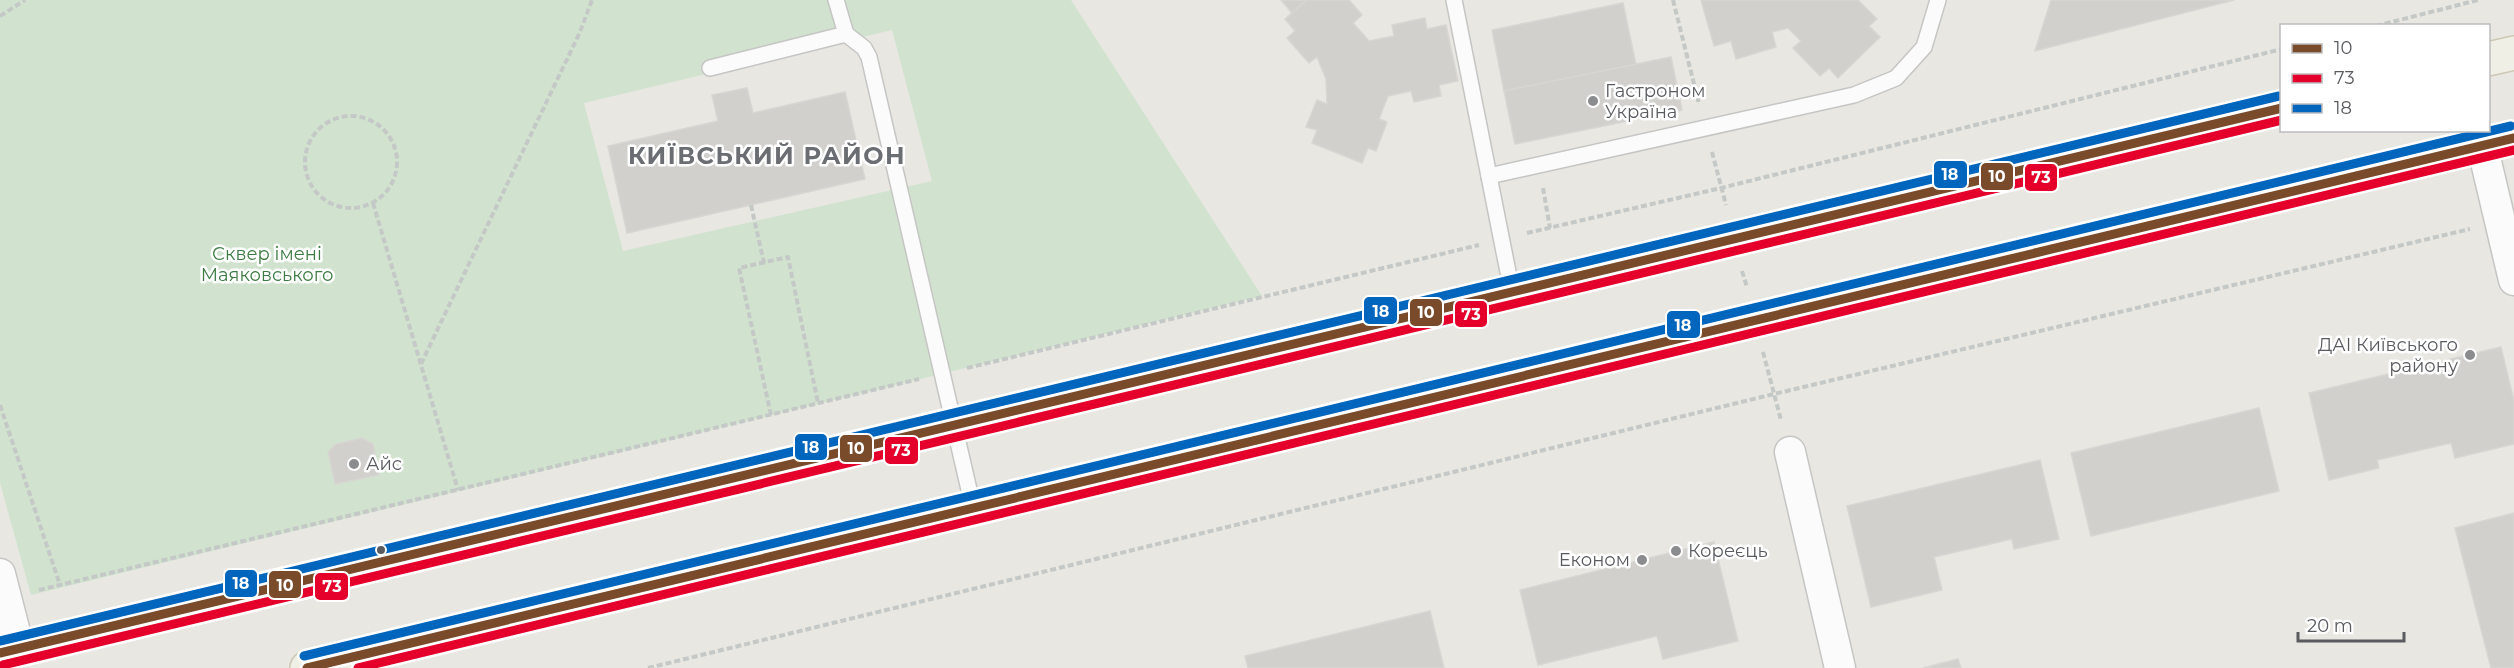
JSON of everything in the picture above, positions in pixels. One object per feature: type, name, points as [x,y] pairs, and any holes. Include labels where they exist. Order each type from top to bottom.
[{"type":"main road","points":[[2490,59],[2514,53]]},
{"type":"main road","points":[[10,651],[2280,108]]},
{"type":"main road","points":[[307,668],[2514,138]]},
{"type":"street","points":[[2481,145],[2514,280]]},
{"type":"street","points":[[1790,452],[1840,668]]},
{"type":"street","points":[[3,585],[10,651]]},
{"type":"lane","points":[[836,0],[846,34],[864,48],[868,57],[944,373],[973,507]]},
{"type":"lane","points":[[1454,0],[1512,292]]},
{"type":"lane","points":[[1489,176],[1854,95],[1896,78],[1924,47],[1938,0]]},
{"type":"lane","points":[[710,68],[846,34]]},
{"type":"path","points":[[0,16],[25,0]]},
{"type":"path","points":[[421,364],[580,32],[591,0]]},
{"type":"path","points":[[1673,0],[1721,188]]},
{"type":"path","points":[[2384,24],[2478,0]]},
{"type":"path","points":[[3,585],[60,585],[1721,188],[2280,49]]},
{"type":"path","points":[[357,116],[370,120],[392,139],[397,168],[393,182],[385,194],[373,203],[360,208],[344,208],[328,202],[316,192],[308,179],[305,163],[308,147],[315,133],[327,122],[342,117],[357,116]]},
{"type":"path","points":[[1539,166],[1550,228]]},
{"type":"path","points":[[373,203],[458,490]]},
{"type":"path","points":[[750,205],[764,262]]},
{"type":"path","points":[[648,668],[1774,394],[2500,222]]},
{"type":"path","points":[[771,415],[739,268],[764,262],[788,257],[818,404]]},
{"type":"path","points":[[0,405],[60,585]]},
{"type":"green space","name":"Сквер імені Маяковського","points":[[0,0],[1071,0],[1262,296],[31,595],[0,483]],"holes":[[[892,30],[932,181],[623,251],[584,103]]]},
{"type":"building","points":[[1281,0],[1307,0],[1292,13]]},
{"type":"building","points":[[1307,0],[1349,0],[1362,15],[1353,23],[1369,41],[1394,36],[1392,25],[1425,18],[1427,29],[1446,25],[1458,81],[1439,85],[1441,96],[1414,102],[1411,91],[1388,96],[1379,119],[1387,122],[1376,151],[1368,148],[1362,163],[1312,143],[1317,130],[1306,127],[1317,100],[1327,104],[1326,79],[1317,57],[1309,63],[1287,38],[1295,31],[1285,19]]},
{"type":"building","points":[[1701,0],[1858,0],[1877,19],[1869,26],[1880,37],[1838,78],[1829,68],[1820,76],[1793,48],[1801,41],[1788,28],[1772,32],[1776,47],[1736,59],[1731,41],[1714,46]]},
{"type":"building","points":[[2051,0],[2234,0],[2035,51]]},
{"type":"building","points":[[1623,3],[1636,65],[1504,91],[1492,30]]},
{"type":"building","name":"Гастроном Україна","points":[[1671,57],[1682,110],[1515,144],[1504,91]]},
{"type":"building","points":[[747,88],[753,113],[845,92],[865,179],[627,233],[608,146],[718,121],[712,95]]},
{"type":"building","points":[[2501,347],[2514,401],[2514,444],[2455,458],[2451,443],[2377,460],[2379,468],[2329,480],[2309,393]]},
{"type":"building","points":[[2259,408],[2279,491],[2091,536],[2071,453]]},
{"type":"building","name":"Айс","points":[[362,438],[373,444],[379,475],[335,484],[328,452],[336,444]]},
{"type":"building","points":[[2040,460],[2059,539],[2014,549],[2012,539],[1934,557],[1942,590],[1871,607],[1847,506]]},
{"type":"building","points":[[2514,513],[2514,668],[2491,668],[2455,528]]},
{"type":"building","points":[[1714,542],[1738,641],[1663,659],[1657,636],[1538,665],[1520,590]]},
{"type":"building","points":[[1430,611],[1444,668],[1248,668],[1245,656]]},
{"type":"building","points":[[1958,659],[1961,668],[1923,668]]},
{"type":"transit line","name":"18","points":[[0,641],[2279,96]]},
{"type":"transit line","name":"10","points":[[0,653],[2280,108]]},
{"type":"transit line","name":"73","points":[[3,665],[2280,120]]},
{"type":"transit line","name":"18","points":[[2490,131],[2511,126]]},
{"type":"transit line","name":"18","points":[[304,656],[2486,132]]},
{"type":"transit line","name":"10","points":[[307,668],[2514,138]]},
{"type":"transit line","name":"73","points":[[358,668],[2514,150]]},
{"type":"place","name":"Гастроном Україна","points":[[1593,101]]},
{"type":"place","name":"ДАІ Київського району","points":[[2470,355]]},
{"type":"place","name":"Айс","points":[[354,464]]},
{"type":"place","name":"Кореєць","points":[[1676,551]]},
{"type":"place","name":"Економ","points":[[1642,560]]},
{"type":"district","name":"КИЇВСЬКИЙ РАЙОН","points":[[767,156]]}]
